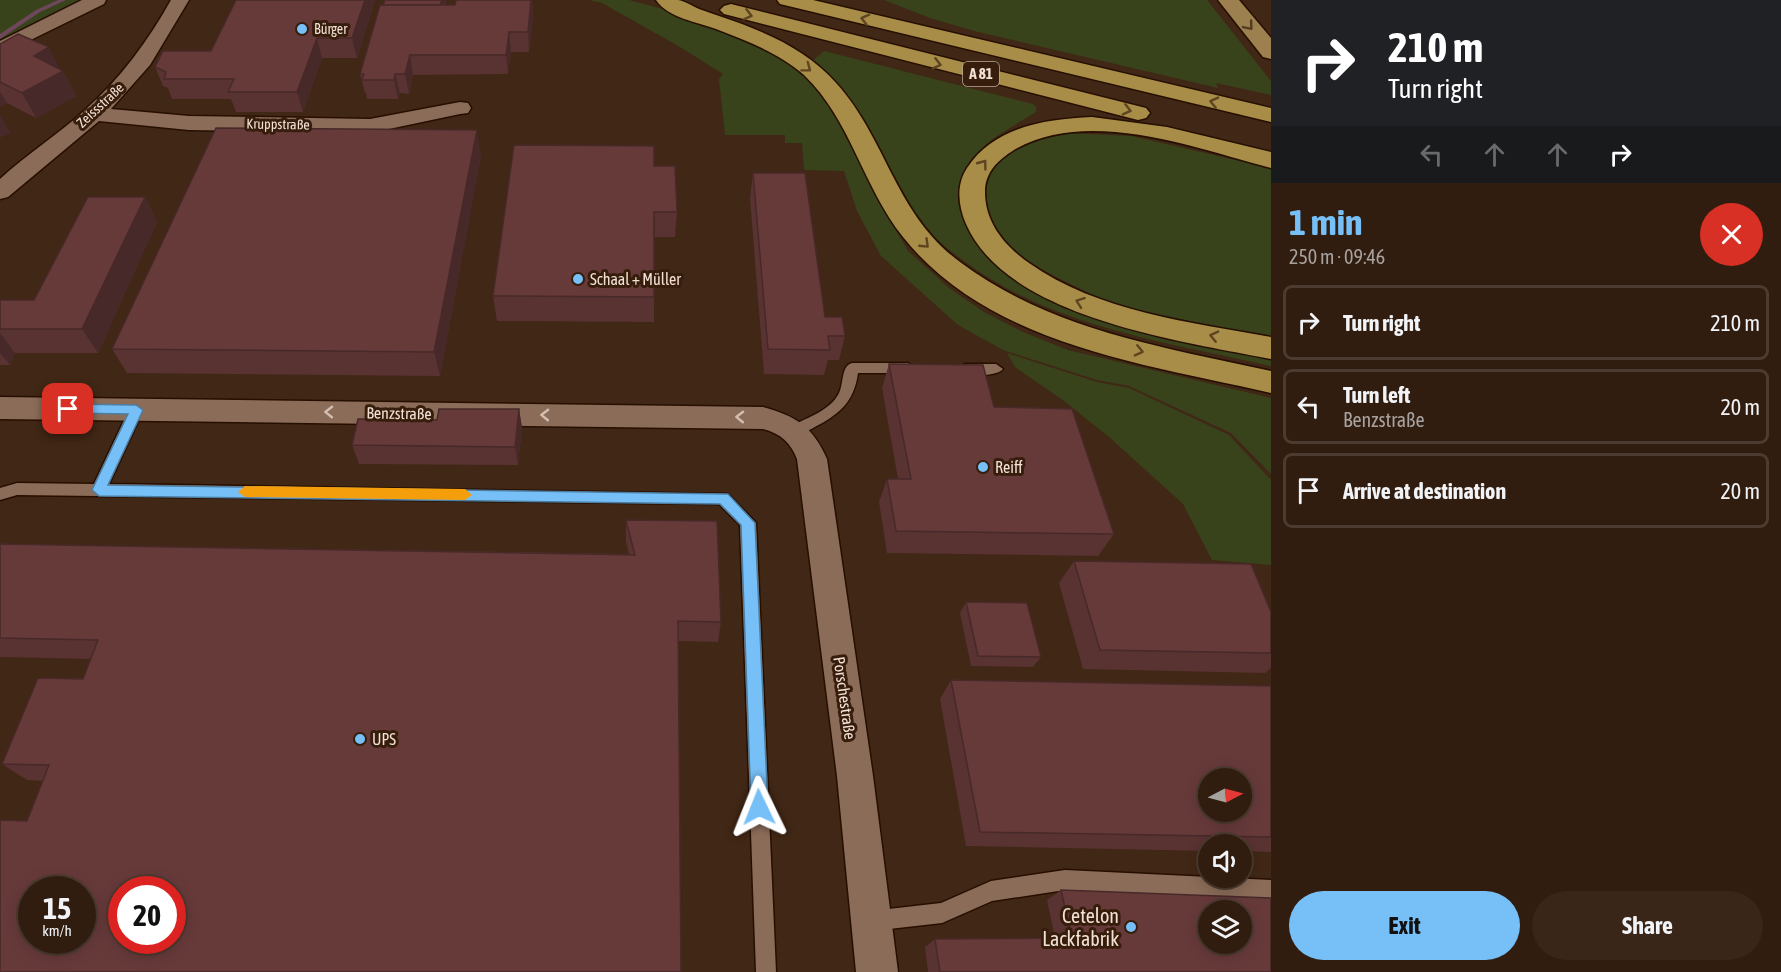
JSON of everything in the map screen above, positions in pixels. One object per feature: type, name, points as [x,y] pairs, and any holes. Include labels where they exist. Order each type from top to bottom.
[{"type":"highway","points":[[666,0],[678,9],[755,38],[811,69],[850,113],[891,197],[912,231],[949,267],[993,300],[1064,330],[1271,382]]},
{"type":"highway","name":"A 81","points":[[692,0],[1271,146]]},
{"type":"highway","name":"A 81","points":[[788,0],[1271,115]]},
{"type":"highway","points":[[875,0],[1003,53]]},
{"type":"highway","points":[[1271,160],[1142,130],[1102,125],[1064,126],[1036,130],[1011,139],[985,159],[972,186],[978,222],[993,246],[1019,270],[1052,290],[1100,309],[1271,348]]},
{"type":"main road","points":[[1228,0],[1271,52]]},
{"type":"street","points":[[0,49],[97,0]]},
{"type":"street","name":"Zeissstraße","points":[[0,192],[94,114],[126,80],[149,51],[180,0]]},
{"type":"street","name":"Kruppstraße","points":[[94,114],[189,123],[368,130],[460,108]]},
{"type":"street","name":"Benzstraße","points":[[0,408],[763,418],[782,422],[796,430]]},
{"type":"street","name":"Porschestraße","points":[[796,430],[807,444],[812,459],[855,776],[877,972]]},
{"type":"lane","points":[[796,430],[844,403],[850,386],[852,368],[924,369]]},
{"type":"lane","points":[[948,369],[996,369]]},
{"type":"lane","points":[[99,490],[136,410]]},
{"type":"lane","points":[[0,494],[17,489],[723,498],[748,523],[766,972]]},
{"type":"lane","points":[[871,921],[942,913],[992,891],[1065,880],[1271,890]]},
{"type":"green space","points":[[0,0],[83,0],[0,43]]},
{"type":"green space","points":[[589,0],[629,0],[670,11],[763,47],[800,70],[833,104],[865,167],[878,200],[908,251],[949,288],[984,312],[1023,332],[1068,350],[1271,398],[1271,474],[1231,433],[1129,386],[1097,380],[1003,350],[958,325],[881,256],[857,211],[844,171],[804,170],[802,143],[785,143],[785,135],[725,135],[719,79],[723,74],[602,3]]},
{"type":"green space","points":[[884,0],[1207,0],[1271,81],[1271,95],[1216,83],[1218,88],[974,31],[930,18]]},
{"type":"green space","points":[[824,51],[1033,104],[1036,112],[985,145],[967,167],[962,180],[961,196],[966,222],[978,243],[990,257],[1201,344],[1271,359],[1271,366],[1151,340],[1073,317],[1035,302],[998,283],[964,261],[937,240],[923,225],[904,196],[863,118],[833,82],[810,63]]},
{"type":"green space","points":[[1065,133],[1131,136],[1271,168],[1271,337],[1179,320],[1111,303],[1087,294],[1029,261],[1014,249],[991,221],[986,204],[986,185],[990,173],[1006,154],[1017,148]]},
{"type":"green space","points":[[1007,353],[1097,382],[1129,388],[1229,435],[1271,480],[1271,565],[1212,560],[1183,504],[1109,437],[1064,401],[1015,367]]},
{"type":"building","name":"Bürger","points":[[236,0],[365,0],[352,38],[317,38],[297,92],[228,92],[234,79],[164,79],[166,72],[155,67],[163,51],[211,51]]},
{"type":"building","points":[[385,0],[442,0],[440,5],[383,5]]},
{"type":"building","points":[[456,0],[531,0],[528,32],[509,32],[506,55],[410,55],[405,74],[395,74],[394,80],[362,80],[364,74],[360,74],[380,5],[455,5]]},
{"type":"building","points":[[18,34],[49,47],[34,56],[63,71],[22,93],[0,82],[0,44]]},
{"type":"building","points":[[216,128],[477,130],[434,352],[112,349]]},
{"type":"building","name":"Schaal + Müller","points":[[514,145],[654,146],[654,166],[675,166],[677,212],[654,212],[654,297],[493,296]]},
{"type":"building","points":[[753,173],[805,173],[825,317],[842,317],[845,336],[828,336],[830,350],[768,349]]},
{"type":"building","points":[[88,197],[145,197],[82,329],[0,329],[0,300],[34,300]]},
{"type":"building","name":"Reiff","points":[[889,364],[983,365],[994,407],[1072,409],[1114,534],[896,531],[887,479],[911,479]]},
{"type":"building","points":[[439,409],[519,409],[515,447],[352,445],[358,419],[437,420]]},
{"type":"building","name":"UPS","points":[[626,520],[717,521],[721,622],[678,621],[681,972],[0,972],[0,820],[27,821],[49,765],[2,764],[38,678],[83,679],[98,640],[0,638],[0,544],[635,555]]},
{"type":"building","points":[[1074,561],[1251,564],[1271,612],[1271,653],[1100,650]]},
{"type":"building","points":[[966,602],[1027,603],[1041,657],[978,656]]},
{"type":"building","points":[[951,680],[1271,686],[1271,837],[1252,837],[1252,834],[1198,836],[980,832]]},
{"type":"building","name":"Cetelon Lackfabrik","points":[[1061,890],[1271,898],[1271,972],[940,972],[935,939],[1072,938]]},
{"type":"waterway","points":[[0,37],[38,11],[63,0]]},
{"type":"slow traffic","points":[[245,492],[465,495]]},
{"type":"place","name":"Bürger","points":[[302,29]]},
{"type":"place","name":"Schaal + Müller","points":[[578,279]]},
{"type":"place","name":"Reiff","points":[[983,467]]},
{"type":"place","name":"UPS","points":[[360,739]]},
{"type":"place","name":"Cetelon Lackfabrik","points":[[1131,927]]},
{"type":"route","points":[[68,409],[136,410],[99,490],[723,498],[748,523],[759,807]]}]
